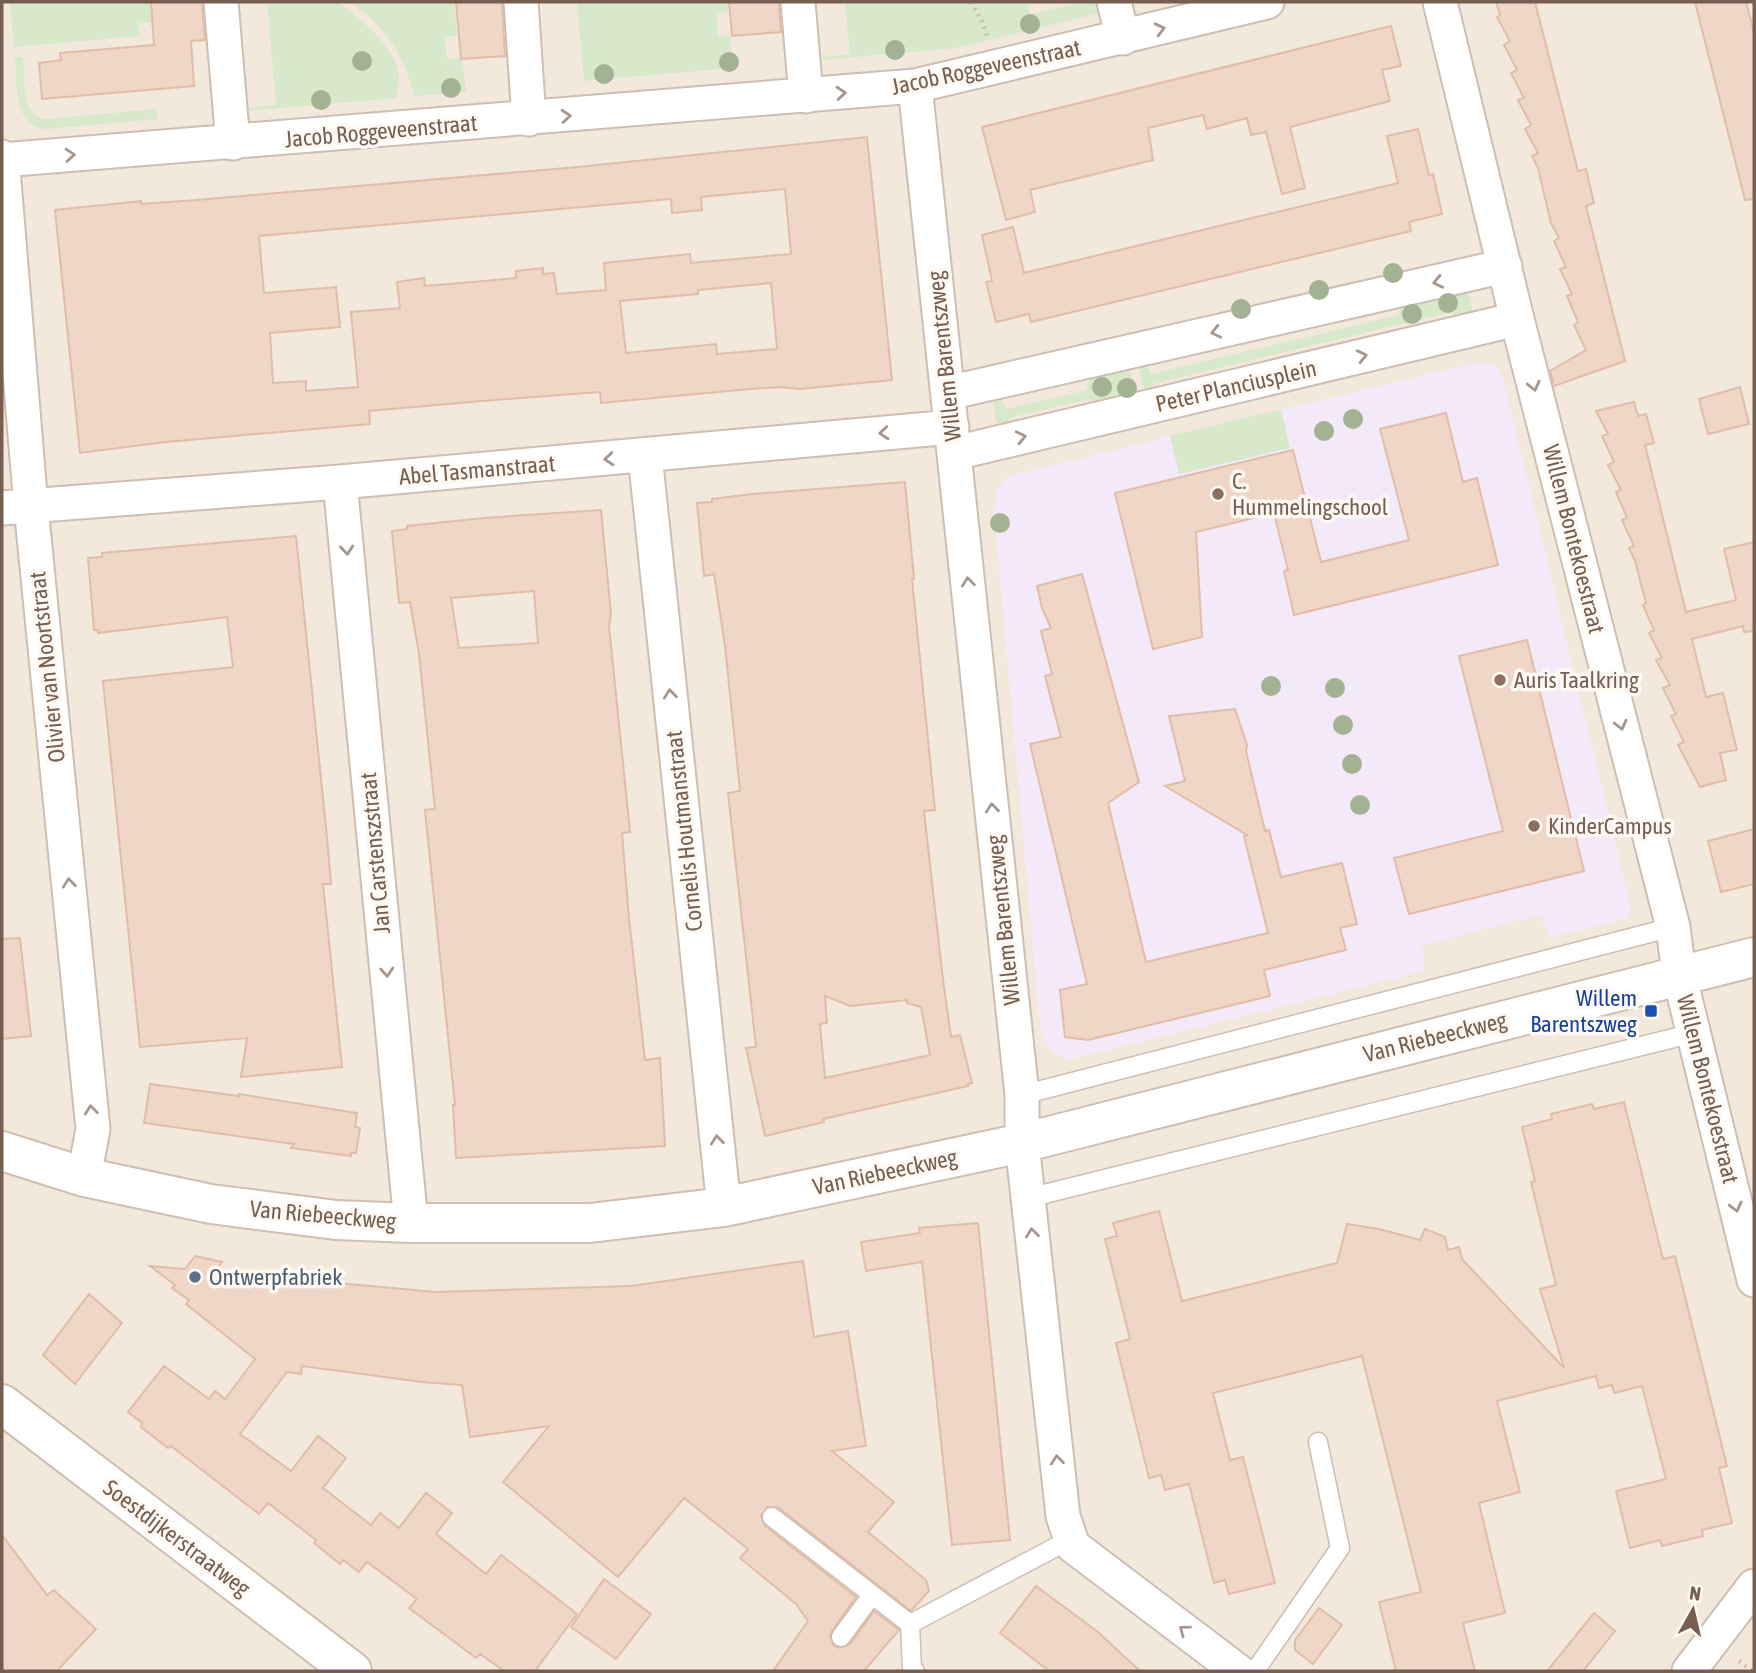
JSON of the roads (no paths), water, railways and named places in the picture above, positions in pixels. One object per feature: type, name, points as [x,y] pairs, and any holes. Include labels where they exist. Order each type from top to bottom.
[{"type":"street","points":[[221,2],[233,143]]},
{"type":"street","points":[[521,2],[529,119]]},
{"type":"street","points":[[798,2],[806,96]]},
{"type":"street","points":[[1114,2],[1123,38]]},
{"type":"street","name":"Jacob Roggeveenstraat","points":[[2,159],[233,143],[915,86],[1266,2]]},
{"type":"street","name":"Willem Bontekoestraat","points":[[1440,2],[1517,319],[1674,926],[1679,974],[1754,1280]]},
{"type":"street","name":"Willem Barentszweg","points":[[915,86],[1021,1095],[1022,1143],[1063,1516],[1071,1539]]},
{"type":"street","name":"Olivier van Noortstraat","points":[[2,159],[16,508],[93,1129],[84,1177]]},
{"type":"street","points":[[948,393],[1504,267]]},
{"type":"street","name":"Peter Planciusplein","points":[[954,440],[1517,319]]},
{"type":"street","name":"Abel Tasmanstraat","points":[[16,508],[645,456],[954,440]]},
{"type":"street","name":"Cornelis Houtmanstraat","points":[[645,456],[724,1208]]},
{"type":"street","name":"Jan Carstenszstraat","points":[[340,482],[411,1223]]},
{"type":"street","name":"Van Riebeeckweg","points":[[2,1151],[84,1177],[211,1204],[336,1220],[411,1223],[590,1223],[724,1208],[1022,1143],[1754,957]]},
{"type":"street","name":"Soestdijkerstraatweg","points":[[2,1404],[352,1671]]},
{"type":"street","points":[[1071,1539],[1073,1546],[1238,1671]]},
{"type":"street","points":[[1689,1671],[1754,1586]]},
{"type":"lane","points":[[1021,1095],[1674,926]]},
{"type":"lane","points":[[1028,1198],[1694,1033]]},
{"type":"lane","points":[[1255,1671],[1340,1548],[1318,1442]]},
{"type":"lane","points":[[772,1517],[910,1624]]},
{"type":"lane","points":[[910,1624],[1071,1539]]},
{"type":"lane","points":[[841,1637],[872,1595]]},
{"type":"lane","points":[[910,1624],[912,1669],[915,1671]]},
{"type":"place","name":"C. Hummelingschool","points":[[1218,494]]},
{"type":"place","name":"Auris Taalkring","points":[[1500,680]]},
{"type":"place","name":"KinderCampus","points":[[1534,826]]},
{"type":"place","name":"Willem Barentszweg","points":[[1651,1011]]},
{"type":"place","name":"Ontwerpfabriek","points":[[195,1277]]}]
